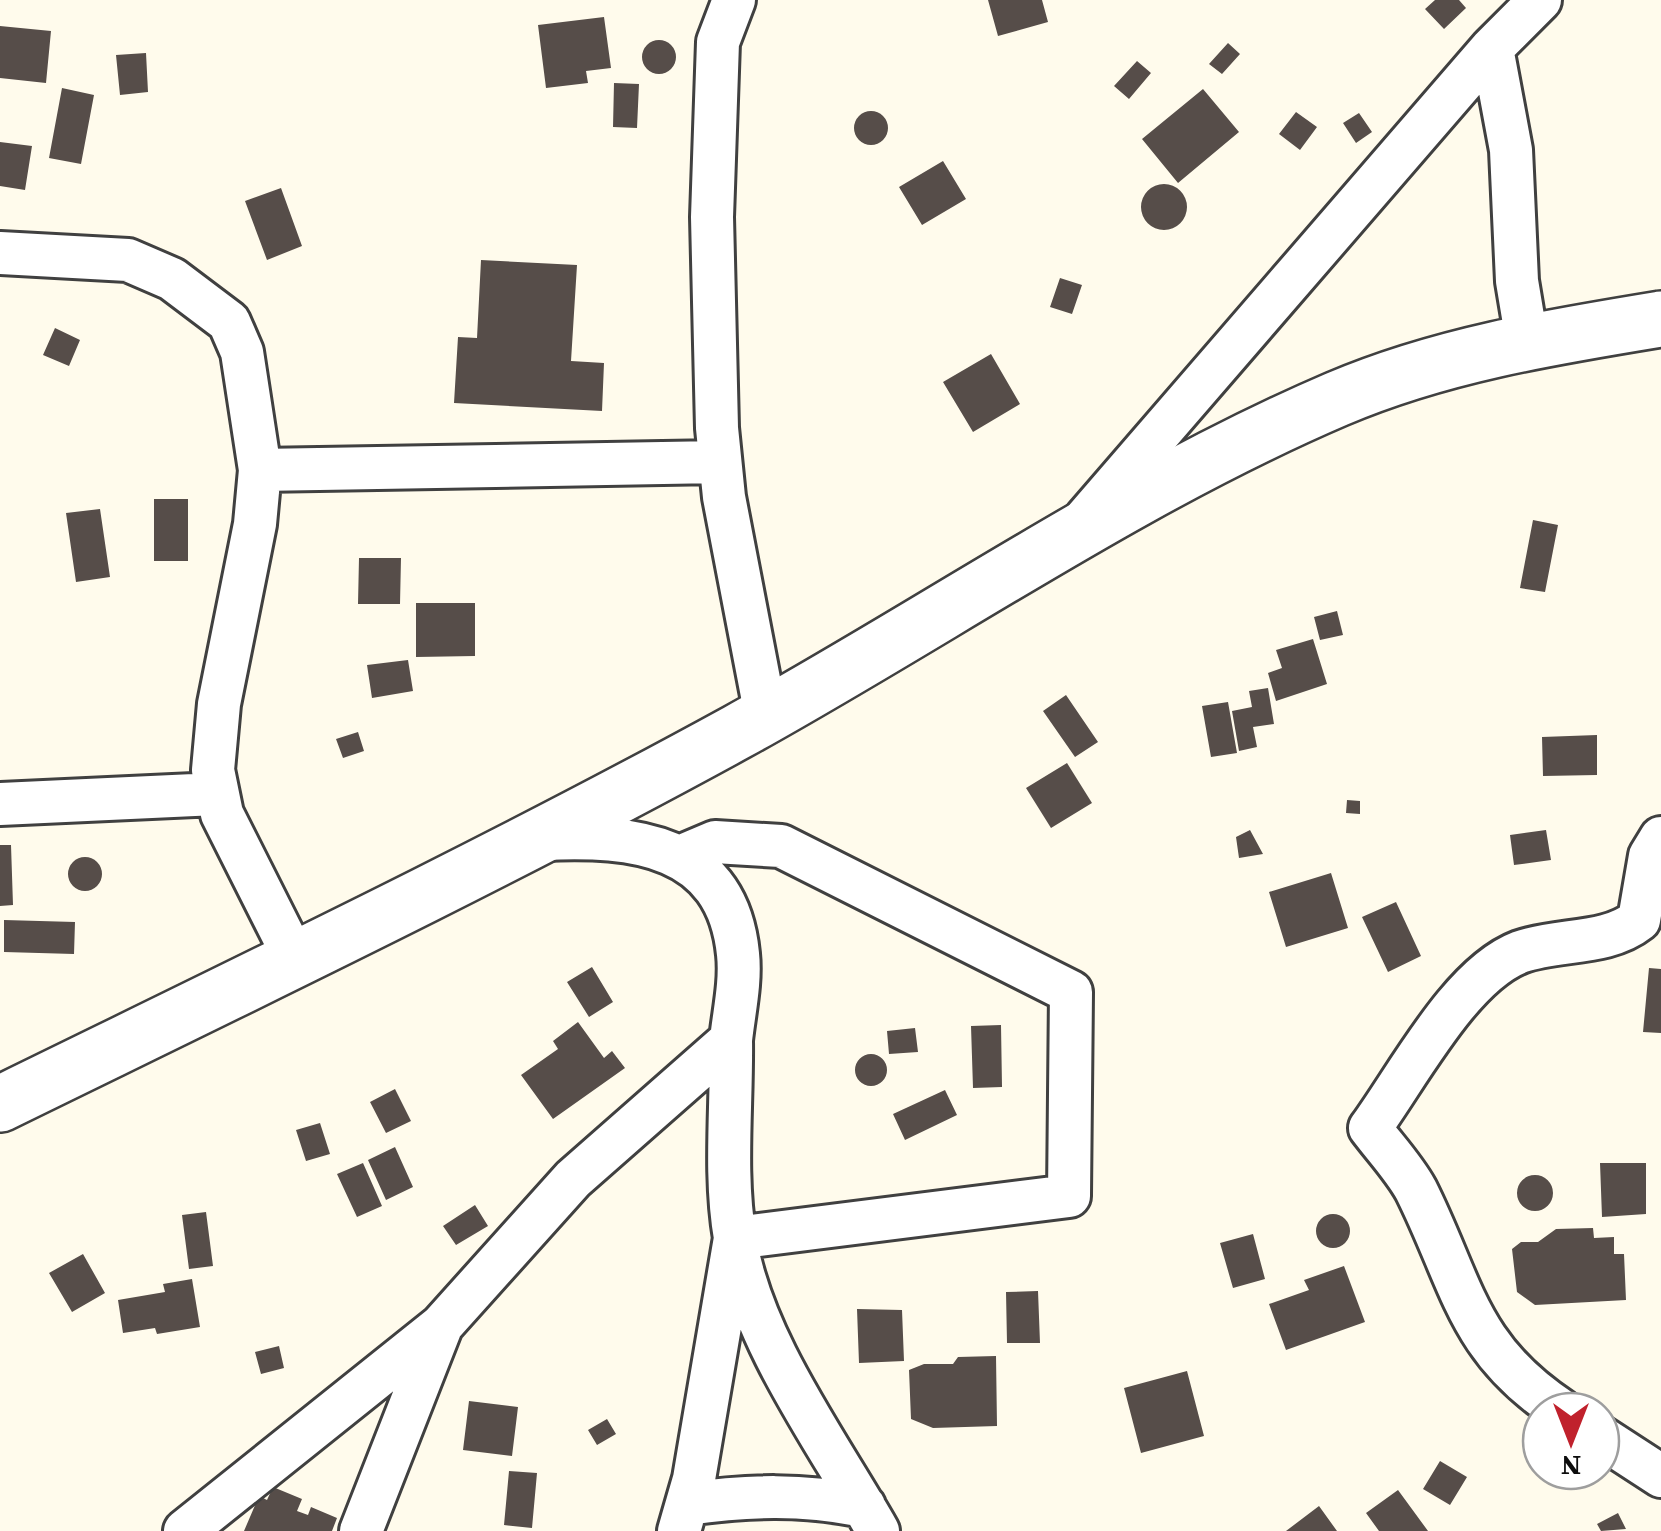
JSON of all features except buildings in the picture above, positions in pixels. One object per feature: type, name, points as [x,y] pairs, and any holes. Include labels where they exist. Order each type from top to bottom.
[{"type":"street","points":[[734,0],[718,42],[712,198],[720,462],[766,716]]},
{"type":"street","points":[[1070,537],[1492,48],[1540,0]]},
{"type":"street","points":[[1492,48],[1512,150],[1517,281],[1527,340]]},
{"type":"street","points":[[0,253],[128,260],[172,279],[229,322],[250,382],[260,470],[255,524],[219,704],[216,794],[295,960]]},
{"type":"street","points":[[0,1104],[542,839],[766,716],[1194,468],[1339,398],[1527,340],[1661,320]]},
{"type":"street","points":[[260,470],[720,462]]},
{"type":"street","points":[[0,804],[216,794]]},
{"type":"street","points":[[542,839],[597,836],[638,841],[682,856],[719,898],[738,954],[731,1040],[735,1238],[683,1518],[756,1494],[813,1496],[871,1518]]},
{"type":"street","points":[[1532,1391],[1471,1319],[1414,1187],[1370,1128],[1489,968],[1522,952],[1623,933],[1639,920],[1650,856],[1661,838]]},
{"type":"street","points":[[682,856],[716,842],[781,846],[1070,992],[1069,1196],[735,1238]]},
{"type":"street","points":[[185,1531],[441,1326],[573,1179],[731,1040]]},
{"type":"street","points":[[735,1238],[751,1293],[782,1366],[871,1518]]},
{"type":"street","points":[[361,1531],[441,1326]]},
{"type":"street","points":[[1621,1449],[1661,1476]]}]
